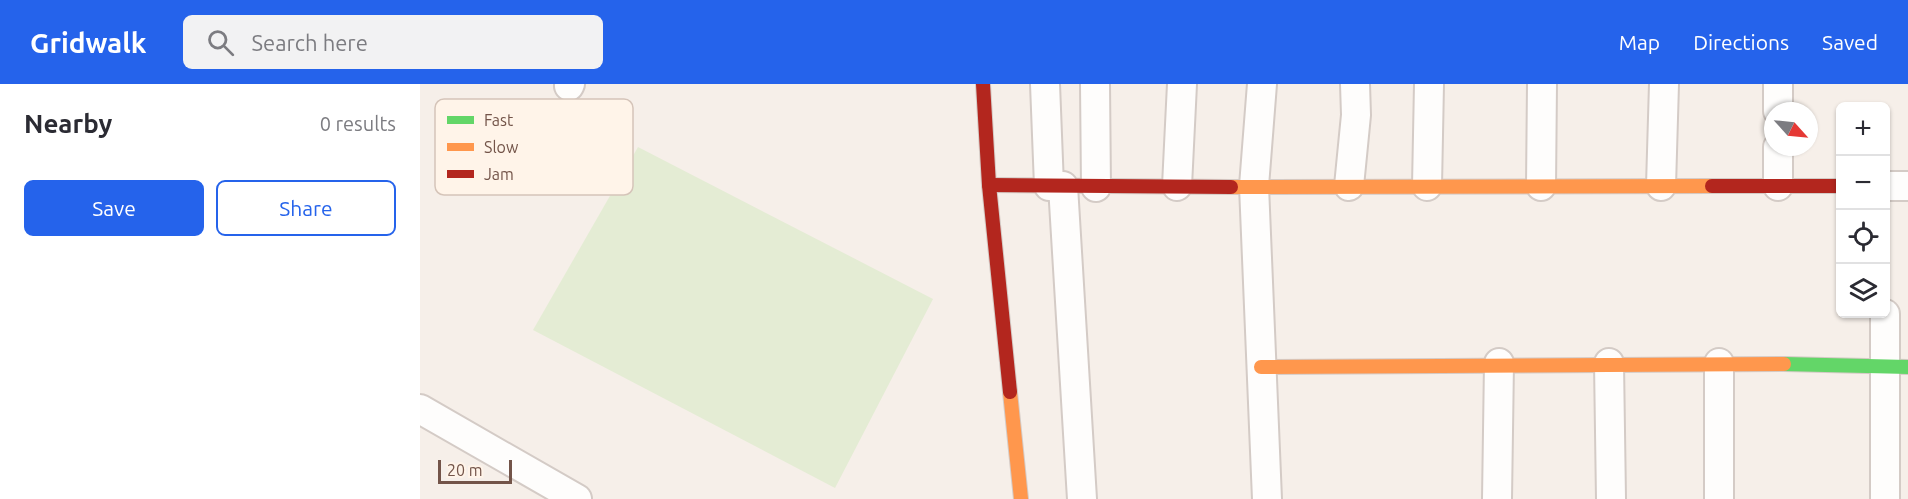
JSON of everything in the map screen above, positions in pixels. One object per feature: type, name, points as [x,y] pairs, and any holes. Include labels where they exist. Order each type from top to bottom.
[{"type":"street","points":[[983,84],[989,185],[1021,499]]},
{"type":"street","points":[[1046,84],[1082,499]]},
{"type":"street","points":[[1095,84],[1096,188]]},
{"type":"street","points":[[1178,186],[1182,84]]},
{"type":"street","points":[[1262,84],[1254,186],[1267,499]]},
{"type":"street","points":[[1349,186],[1356,115],[1355,84]]},
{"type":"street","points":[[1427,186],[1429,84]]},
{"type":"street","points":[[1541,186],[1542,84]]},
{"type":"street","points":[[1661,186],[1664,84]]},
{"type":"street","points":[[1778,84],[1778,102]]},
{"type":"street","points":[[1778,156],[1778,186]]},
{"type":"street","points":[[989,185],[1096,188],[1836,186]]},
{"type":"street","points":[[1890,186],[1908,186]]},
{"type":"street","points":[[1885,499],[1897,367],[1886,318]]},
{"type":"street","points":[[1262,368],[1498,363],[1719,363],[1897,367]]},
{"type":"street","points":[[1497,499],[1498,363]]},
{"type":"street","points":[[1609,363],[1611,499]]},
{"type":"street","points":[[1719,363],[1719,499]]},
{"type":"street","points":[[420,410],[578,499]]},
{"type":"green space","points":[[638,147],[933,299],[835,488],[533,330],[610,195],[633,195],[633,156]]},
{"type":"traffic: fast","points":[[1784,364],[1908,367]]},
{"type":"traffic: slow","points":[[1231,187],[1712,186]]},
{"type":"traffic: slow","points":[[1261,367],[1784,364]]},
{"type":"traffic: slow","points":[[1010,392],[1021,499]]},
{"type":"traffic: jam","points":[[983,84],[989,185],[1010,392]]},
{"type":"traffic: jam","points":[[989,185],[1231,187]]},
{"type":"traffic: jam","points":[[1712,186],[1836,186]]}]
